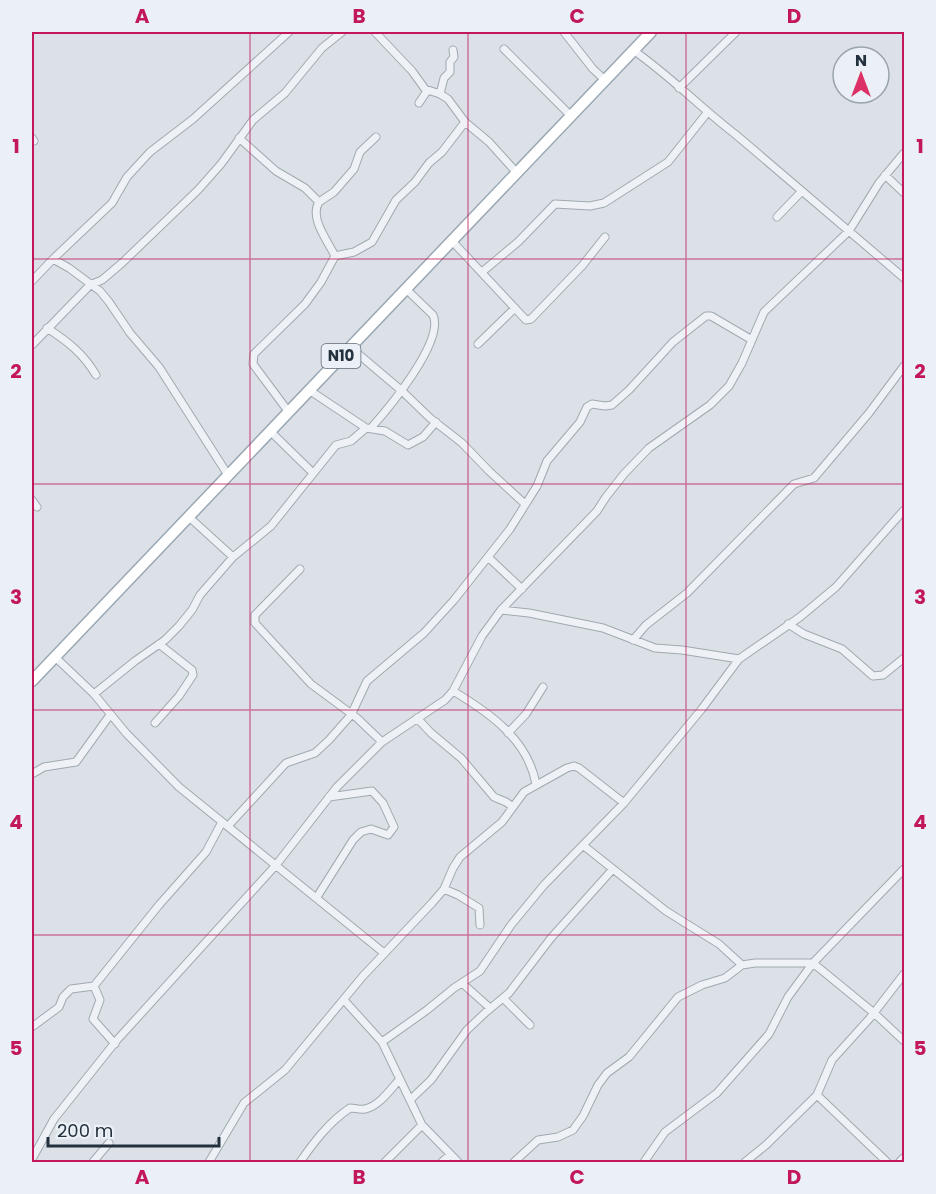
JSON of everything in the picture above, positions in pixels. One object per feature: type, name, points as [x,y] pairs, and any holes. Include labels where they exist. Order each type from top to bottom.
[{"type":"main road","name":"N10","points":[[32,681],[651,32]]},
{"type":"street","points":[[32,281],[112,203],[127,177],[150,152],[192,119],[289,32]]},
{"type":"street","points":[[32,345],[90,285],[102,280],[198,189],[221,164],[253,120],[285,93],[330,40],[342,32]]},
{"type":"street","points":[[375,32],[412,70],[427,91],[440,94],[450,101],[465,122],[489,142],[517,173]]},
{"type":"street","points":[[564,32],[593,69],[605,80]]},
{"type":"street","points":[[679,88],[736,32]]},
{"type":"street","points":[[504,49],[571,116]]},
{"type":"street","points":[[440,94],[444,78],[450,72],[449,64],[454,57],[453,50]]},
{"type":"street","points":[[633,50],[904,278]]},
{"type":"street","points":[[419,103],[427,91]]},
{"type":"street","points":[[482,273],[518,242],[555,204],[577,207],[599,204],[668,162],[707,112]]},
{"type":"street","points":[[288,411],[253,364],[253,358],[262,346],[305,304],[321,282],[335,256],[354,252],[372,242],[396,200],[442,152],[465,122]]},
{"type":"street","points":[[335,256],[316,215],[317,205],[334,192],[354,169],[360,152],[376,137]]},
{"type":"street","points":[[239,138],[276,171],[304,188],[319,202]]},
{"type":"street","points":[[32,1159],[54,1119],[115,1044],[276,865],[329,797],[382,742],[445,700],[453,691],[482,636],[501,610],[597,511],[624,474],[649,448],[710,405],[729,386],[768,307],[849,231],[885,176],[904,153]]},
{"type":"street","points":[[885,176],[904,193]]},
{"type":"street","points":[[777,217],[802,191]]},
{"type":"street","points":[[452,241],[526,320],[531,319],[582,266],[605,237]]},
{"type":"street","points":[[53,259],[100,291],[109,302],[130,333],[159,368],[228,475]]},
{"type":"street","points":[[94,694],[179,626],[200,595],[233,557],[271,526],[336,446],[352,440],[368,428],[402,391],[425,355],[435,320],[433,315],[405,289]]},
{"type":"street","points":[[478,344],[515,308]]},
{"type":"street","points":[[32,1027],[59,1007],[63,997],[71,989],[94,986],[159,905],[206,852],[225,824],[286,763],[315,753],[351,715],[367,681],[424,633],[454,600],[525,504],[537,486],[547,461],[580,422],[587,407],[592,404],[612,405],[673,342],[706,316],[711,316],[752,340]]},
{"type":"street","points":[[47,327],[72,344],[96,375]]},
{"type":"street","points":[[350,347],[462,443],[525,504]]},
{"type":"street","points":[[633,640],[646,625],[687,593],[794,484],[814,478],[869,413],[904,366]]},
{"type":"street","points":[[309,390],[368,428],[385,431],[408,445],[423,437],[436,422]]},
{"type":"street","points":[[270,431],[313,473]]},
{"type":"street","points":[[32,500],[37,507]]},
{"type":"street","points":[[382,1042],[480,971],[511,926],[544,885],[624,803],[701,710],[739,659],[836,587],[904,510]]},
{"type":"street","points":[[189,517],[233,557]]},
{"type":"street","points":[[488,557],[522,589]]},
{"type":"street","points":[[300,569],[258,611],[254,619],[311,684],[357,718],[382,742]]},
{"type":"street","points":[[501,610],[529,613],[603,628],[655,648],[739,659]]},
{"type":"street","points":[[788,624],[804,634],[842,649],[873,676],[883,675],[904,658]]},
{"type":"street","points":[[155,723],[179,696],[193,675],[192,670],[159,644]]},
{"type":"street","points":[[55,657],[94,694],[110,715],[179,787],[384,953]]},
{"type":"street","points":[[508,733],[526,714],[543,687]]},
{"type":"street","points":[[453,691],[485,712],[522,746],[534,773],[536,784]]},
{"type":"street","points":[[32,774],[44,767],[76,762],[110,715]]},
{"type":"street","points":[[417,718],[461,758],[494,797],[513,807]]},
{"type":"street","points":[[209,1162],[244,1103],[285,1070],[384,953],[444,889],[458,860],[502,822],[524,792],[574,766],[624,803]]},
{"type":"street","points":[[317,897],[353,840],[361,832],[371,829],[387,835],[394,827],[383,804],[372,791],[329,797]]},
{"type":"street","points":[[584,846],[666,911],[718,944],[742,965]]},
{"type":"street","points":[[644,1162],[665,1132],[717,1093],[769,1034],[788,997],[813,963],[904,869]]},
{"type":"street","points":[[410,1100],[431,1080],[467,1030],[514,987],[551,938],[612,870]]},
{"type":"street","points":[[444,889],[458,894],[479,908],[480,925]]},
{"type":"street","points":[[514,1162],[538,1140],[558,1137],[573,1130],[607,1073],[629,1058],[678,997],[702,985],[723,979],[742,965],[813,963],[904,1041]]},
{"type":"street","points":[[746,1162],[817,1095],[832,1060],[874,1013],[904,974]]},
{"type":"street","points":[[462,983],[490,1008]]},
{"type":"street","points":[[94,986],[100,1000],[93,1019],[115,1044]]},
{"type":"street","points":[[503,998],[530,1025]]},
{"type":"street","points":[[344,1000],[382,1042],[422,1125],[458,1162]]},
{"type":"street","points":[[300,1162],[323,1131],[346,1111],[350,1108],[369,1107],[384,1096],[399,1080]]},
{"type":"street","points":[[817,1095],[887,1162]]},
{"type":"street","points":[[385,1162],[422,1125]]},
{"type":"street","points":[[93,1162],[109,1143]]},
{"type":"street","points":[[442,1162],[450,1155]]},
{"type":"street","points":[[900,1162],[904,1158]]}]
